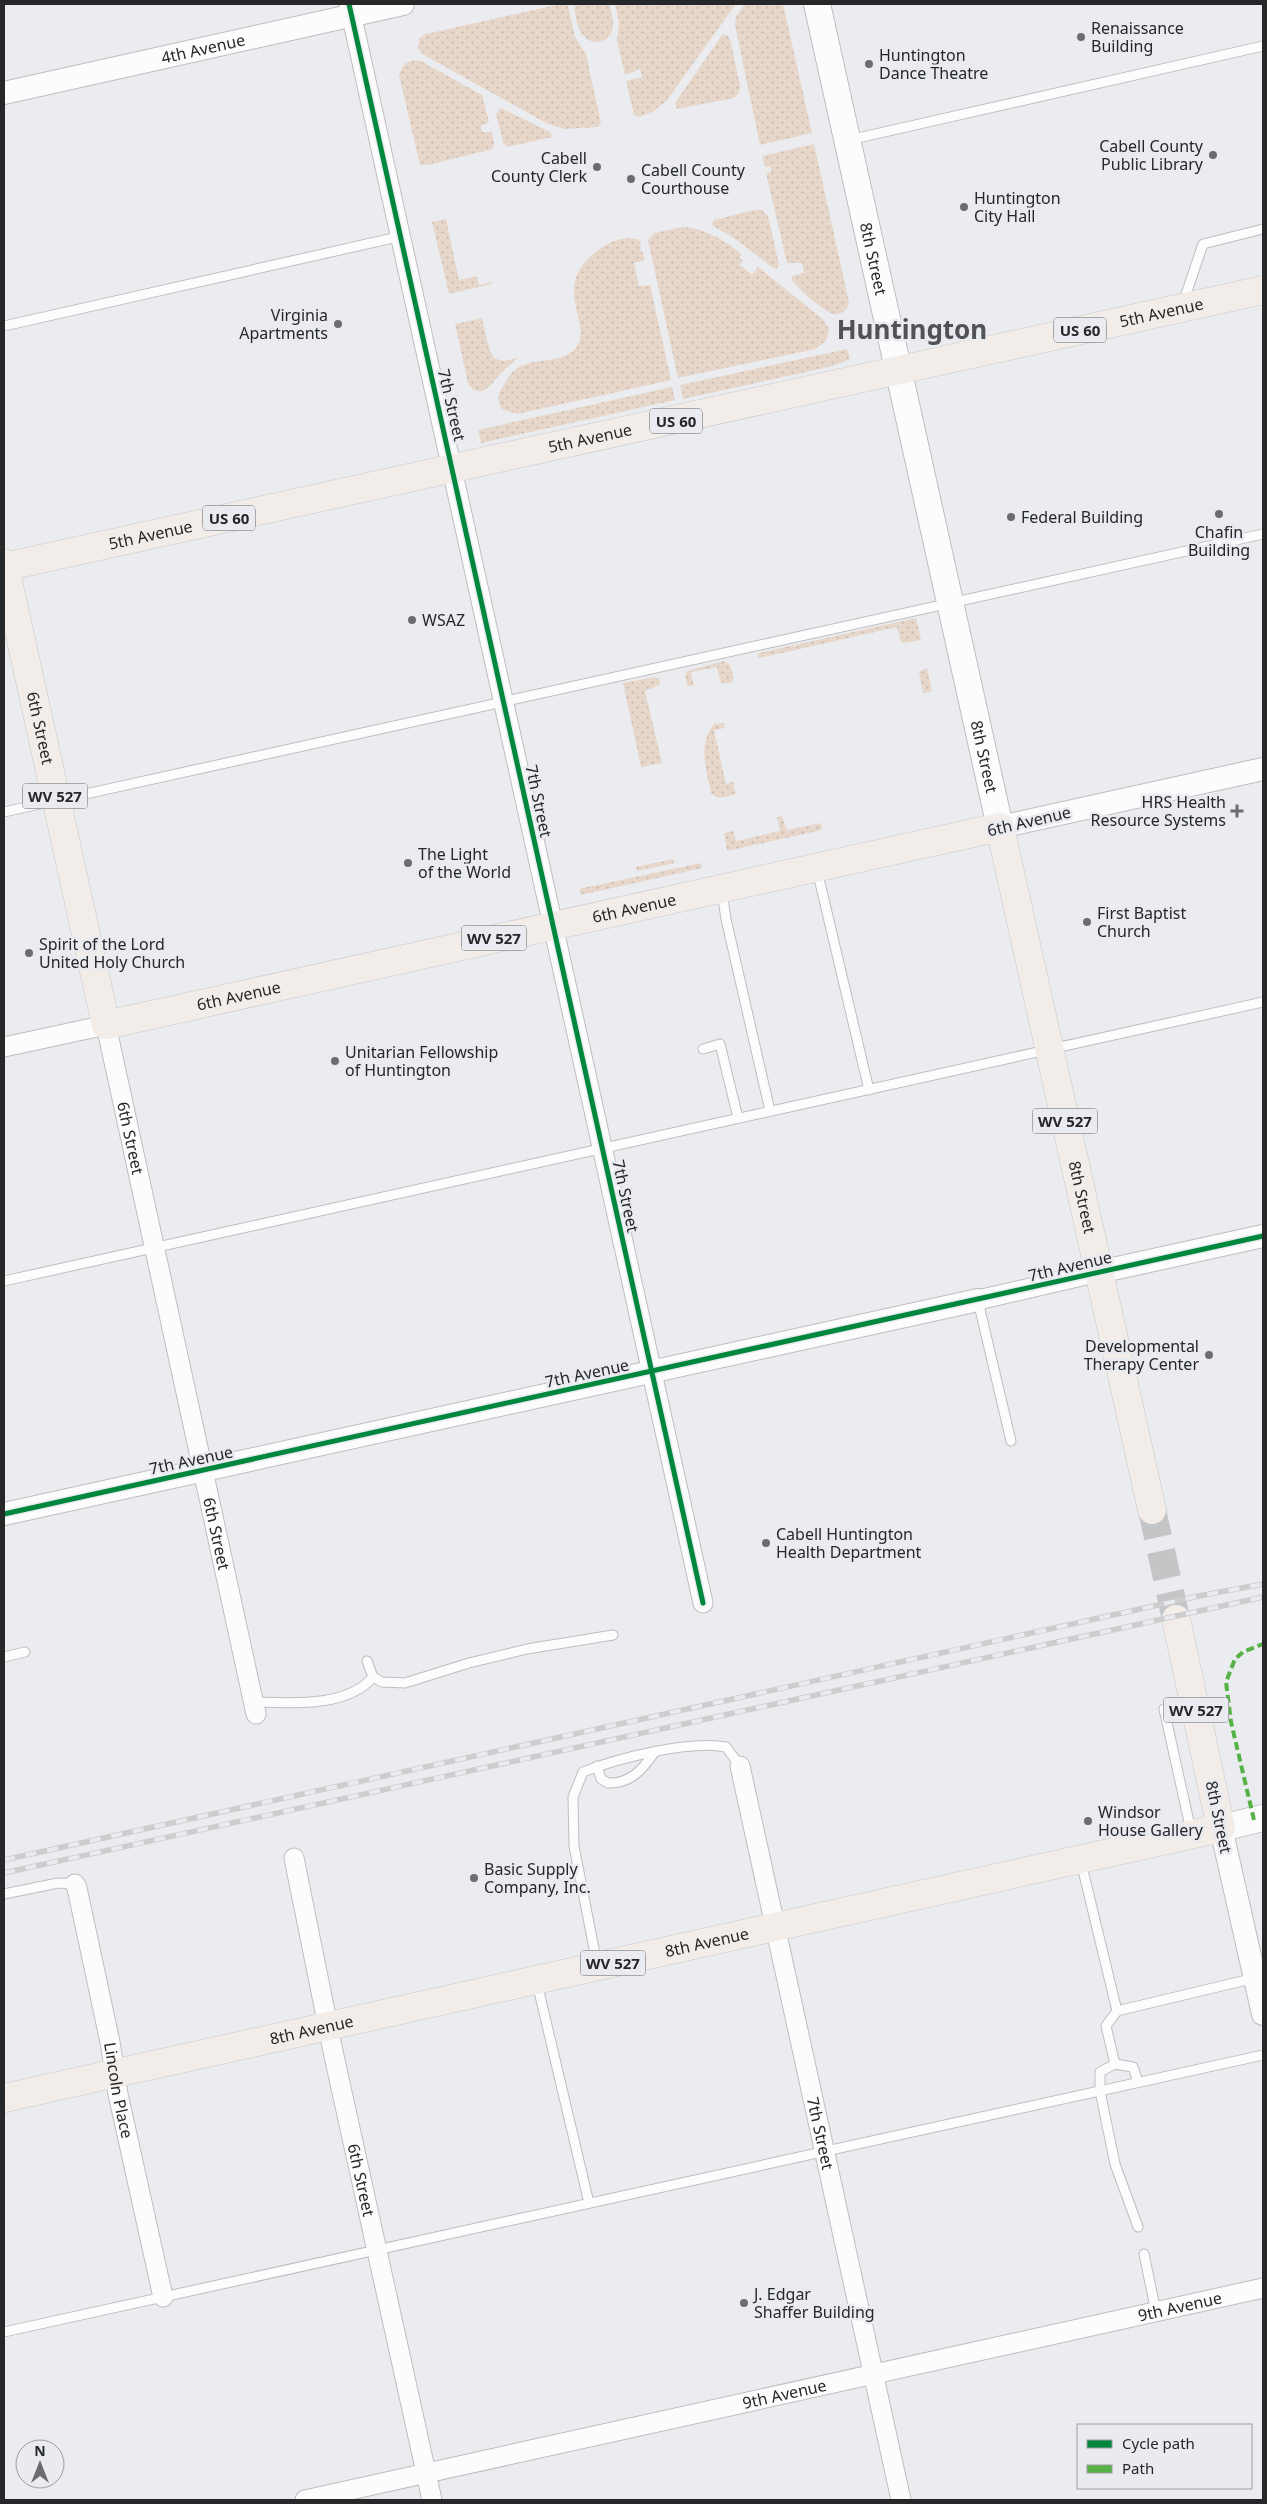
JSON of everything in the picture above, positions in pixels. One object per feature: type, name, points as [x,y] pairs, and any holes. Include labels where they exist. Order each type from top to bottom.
[{"type":"main road","name":"8th Street","points":[[817,4],[1152,1510]]},
{"type":"main road","name":"5th Avenue","points":[[4,566],[1263,290]]},
{"type":"main road","name":"6th Street","points":[[4,566],[106,1024]]},
{"type":"main road","name":"6th Avenue","points":[[106,1024],[1000,827]]},
{"type":"main road","name":"8th Street","points":[[1176,1619],[1221,1828]]},
{"type":"main road","name":"8th Avenue","points":[[4,2098],[1263,1818]]},
{"type":"street","name":"4th Avenue","points":[[4,93],[350,9],[403,4]]},
{"type":"street","name":"7th Street","points":[[350,9],[454,468],[552,925],[702,1603]]},
{"type":"street","name":"6th Avenue","points":[[1000,827],[1263,768]]},
{"type":"street","name":"6th Avenue","points":[[4,1047],[106,1024]]},
{"type":"street","name":"6th Street","points":[[106,1024],[255,1708]]},
{"type":"street","name":"7th Avenue","points":[[4,1514],[1263,1236]]},
{"type":"street","name":"7th Street","points":[[740,1766],[901,2500]]},
{"type":"street","name":"8th Street","points":[[1221,1828],[1263,2014]]},
{"type":"street","name":"6th Street","points":[[294,1858],[328,2027],[432,2500]]},
{"type":"street","name":"Lincoln Place","points":[[74,1884],[84,1916],[116,2074],[118,2094],[163,2297]]},
{"type":"street","name":"9th Avenue","points":[[305,2500],[1263,2288]]},
{"type":"lane","points":[[848,140],[1263,46]]},
{"type":"lane","points":[[1181,308],[1203,244],[1263,230]]},
{"type":"lane","points":[[4,326],[402,236]]},
{"type":"lane","points":[[4,812],[1263,534]]},
{"type":"lane","points":[[817,867],[869,1090]]},
{"type":"lane","points":[[722,888],[726,919],[770,1111]]},
{"type":"lane","points":[[4,1281],[1263,1002]]},
{"type":"lane","points":[[703,1048],[720,1044],[738,1118]]},
{"type":"lane","points":[[978,1300],[1011,1441]]},
{"type":"lane","points":[[367,1661],[373,1677],[382,1682],[405,1683],[470,1663],[528,1649],[613,1635]]},
{"type":"lane","points":[[4,1657],[25,1652]]},
{"type":"lane","points":[[255,1708],[338,1697],[358,1690],[373,1677]]},
{"type":"lane","points":[[1164,1709],[1192,1834]]},
{"type":"lane","points":[[597,1967],[574,1846],[573,1797],[583,1772],[596,1766],[689,1745],[712,1744],[726,1747],[740,1766]]},
{"type":"lane","points":[[596,1766],[602,1779],[608,1783],[625,1782],[641,1771],[654,1753]]},
{"type":"lane","points":[[1080,1859],[1117,2011]]},
{"type":"lane","points":[[4,1894],[58,1883],[74,1884]]},
{"type":"lane","points":[[1115,2064],[1106,2026],[1117,2011],[1255,1978]]},
{"type":"lane","points":[[536,1981],[589,2203]]},
{"type":"lane","points":[[4,2332],[1263,2054]]},
{"type":"lane","points":[[1138,2082],[1133,2067],[1115,2064],[1100,2072],[1100,2091],[1115,2164],[1138,2227]]},
{"type":"lane","points":[[1144,2254],[1156,2312]]},
{"type":"shaded area","points":[[561,4],[568,6],[575,37],[586,54],[601,123],[598,127],[564,129],[546,123],[424,55],[418,49],[419,38],[426,34]]},
{"type":"shaded area","points":[[574,4],[609,4],[613,21],[610,36],[599,42],[587,39],[582,35],[577,23]]},
{"type":"shaded area","points":[[615,4],[736,4],[667,100],[654,111],[640,117],[634,115],[626,81],[642,77],[640,69],[625,75],[617,40],[619,23]]},
{"type":"shaded area","points":[[745,4],[783,4],[812,133],[760,145],[735,25],[736,16]]},
{"type":"shaded area","points":[[722,35],[727,35],[730,39],[740,85],[739,93],[734,98],[677,109],[675,103]]},
{"type":"shaded area","points":[[413,60],[421,61],[482,95],[489,122],[481,126],[482,132],[492,132],[493,149],[428,165],[420,165],[399,75],[404,64]]},
{"type":"shaded area","points":[[501,108],[550,132],[553,137],[507,147],[503,142],[496,114]]},
{"type":"shaded area","points":[[814,144],[849,302],[846,310],[837,314],[818,305],[792,280],[792,276],[804,273],[802,263],[787,263],[766,173],[771,172],[770,166],[765,167],[762,156]]},
{"type":"shaded area","points":[[754,210],[762,210],[768,216],[779,264],[777,269],[712,225],[714,220]]},
{"type":"shaded area","points":[[446,219],[459,280],[477,276],[479,285],[492,282],[492,284],[449,294],[432,222]]},
{"type":"shaded area","points":[[682,227],[706,232],[742,254],[739,257],[743,260],[740,265],[752,275],[758,267],[824,320],[829,329],[826,341],[815,349],[678,378],[648,240],[654,233]]},
{"type":"shaded area","points":[[628,238],[638,239],[641,243],[640,251],[642,251],[645,260],[634,263],[639,286],[650,285],[671,380],[517,414],[502,409],[498,396],[513,372],[530,363],[563,357],[576,348],[580,339],[580,328],[574,294],[575,282],[580,269],[591,256],[604,246],[613,241]]},
{"type":"shaded area","points":[[482,318],[489,348],[494,358],[503,361],[518,358],[489,386],[481,391],[477,391],[468,383],[455,324]]},
{"type":"shaded area","points":[[847,349],[850,359],[833,366],[683,399],[680,385]]},
{"type":"shaded area","points":[[672,387],[675,400],[481,443],[478,430]]},
{"type":"shaded area","points":[[916,618],[921,640],[904,643],[900,640],[897,627],[760,658],[757,656],[759,653]]},
{"type":"shaded area","points":[[724,661],[730,665],[734,678],[731,683],[721,683],[717,667],[691,672],[694,686],[688,686],[685,677],[687,671]]},
{"type":"shaded area","points":[[927,668],[932,691],[923,693],[919,672]]},
{"type":"shaded area","points":[[655,677],[659,679],[660,685],[645,691],[662,763],[641,767],[623,683]]},
{"type":"shaded area","points":[[716,722],[717,724],[724,723],[725,728],[714,730],[726,784],[733,782],[736,794],[723,797],[717,797],[711,793],[704,756],[706,738]]},
{"type":"shaded area","points":[[782,816],[787,830],[821,823],[822,830],[727,851],[724,833],[733,831],[736,841],[780,831],[777,817]]},
{"type":"shaded area","points":[[673,859],[674,863],[637,871],[636,867]]},
{"type":"shaded area","points":[[701,863],[702,868],[581,895],[579,889]]},
{"type":"tunnel","points":[[1152,1510],[1176,1619]]},
{"type":"railway","points":[[4,1860],[1199,1596],[1263,1584]]},
{"type":"railway","points":[[4,1873],[1263,1597]]},
{"type":"marked path","points":[[1254,1820],[1231,1722],[1226,1682],[1235,1659],[1243,1652],[1263,1644]]},
{"type":"cycle path","points":[[349,4],[703,1603]]},
{"type":"cycle path","points":[[4,1514],[1263,1236]]},
{"type":"place","name":"Renaissance Building","points":[[1081,37]]},
{"type":"place","name":"Huntington Dance Theatre","points":[[869,64]]},
{"type":"place","name":"Cabell County Public Library","points":[[1213,155]]},
{"type":"place","name":"Cabell County Clerk","points":[[597,167]]},
{"type":"place","name":"Cabell County Courthouse","points":[[631,179]]},
{"type":"place","name":"Huntington City Hall","points":[[964,207]]},
{"type":"place","name":"Virginia Apartments","points":[[338,324]]},
{"type":"place","name":"Chafin Building","points":[[1219,514]]},
{"type":"place","name":"Federal Building","points":[[1011,517]]},
{"type":"place","name":"WSAZ","points":[[412,620]]},
{"type":"place","name":"HRS Health Resource Systems","points":[[1237,811]]},
{"type":"place","name":"The Light of the World","points":[[408,863]]},
{"type":"place","name":"First Baptist Church","points":[[1087,922]]},
{"type":"place","name":"Spirit of the Lord United Holy Church","points":[[29,953]]},
{"type":"place","name":"Unitarian Fellowship of Huntington","points":[[335,1061]]},
{"type":"place","name":"Developmental Therapy Center","points":[[1209,1355]]},
{"type":"place","name":"Cabell Huntington Health Department","points":[[766,1543]]},
{"type":"place","name":"Windsor House Gallery","points":[[1088,1821]]},
{"type":"place","name":"Basic Supply Company, Inc.","points":[[474,1878]]},
{"type":"place","name":"J. Edgar Shaffer Building","points":[[744,2303]]},
{"type":"district","name":"Huntington","points":[[912,329]]}]
